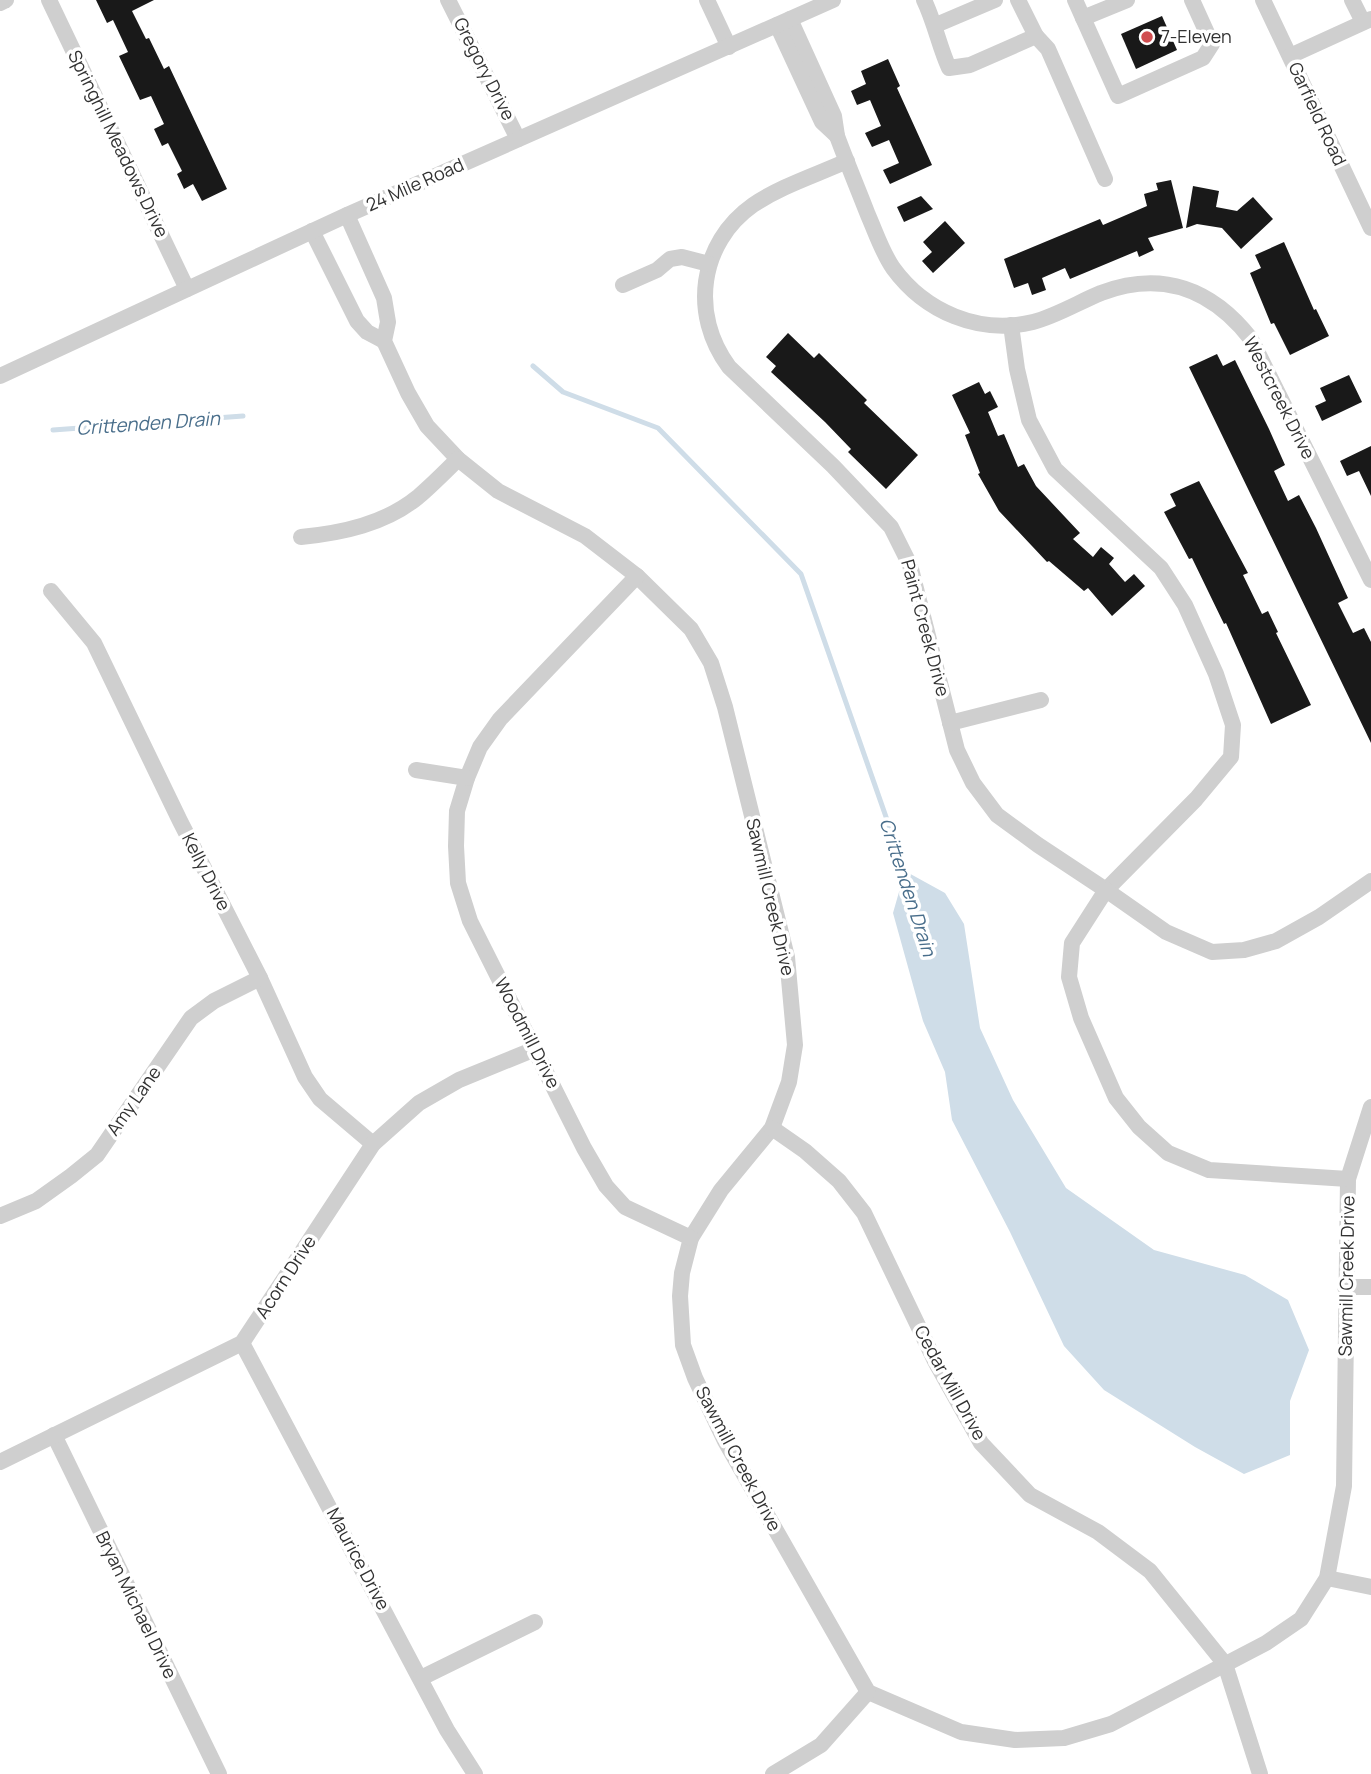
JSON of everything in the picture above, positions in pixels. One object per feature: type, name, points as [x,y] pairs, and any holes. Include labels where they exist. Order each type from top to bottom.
[{"type":"street","points":[[0,3],[6,0]]},
{"type":"street","name":"Springhill Meadows Drive","points":[[49,0],[187,289]]},
{"type":"street","name":"Gregory Drive","points":[[448,0],[518,139]]},
{"type":"street","points":[[707,0],[729,47]]},
{"type":"street","name":"24 Mile Road","points":[[0,376],[347,215],[833,0]]},
{"type":"street","points":[[924,0],[936,25],[939,46],[950,68],[970,65],[1036,36]]},
{"type":"street","points":[[936,25],[995,0]]},
{"type":"street","points":[[1018,0],[1036,36],[1048,49],[1105,179]]},
{"type":"street","points":[[1075,0],[1118,96],[1203,58],[1212,44],[1192,0]]},
{"type":"street","points":[[1083,18],[1127,0]]},
{"type":"street","name":"Garfield Road","points":[[1263,0],[1371,228]]},
{"type":"street","points":[[1290,56],[1367,21],[1352,0]]},
{"type":"street","name":"Westcreek Drive","points":[[783,22],[813,87],[834,116],[837,136],[887,258],[919,297],[943,312],[962,319],[982,324],[1011,326],[1034,322],[1123,287],[1170,284],[1204,295],[1225,310],[1251,339],[1371,580]]},
{"type":"street","name":"Paint Creek Drive","points":[[847,161],[765,198],[731,224],[718,242],[709,264],[704,295],[706,319],[712,340],[737,375],[876,509],[891,527],[910,565],[950,723],[964,767],[997,815],[1166,932],[1212,952],[1244,950],[1276,941],[1319,917],[1368,882]]},
{"type":"street","name":"Sawmill Creek Drive","points":[[347,215],[384,298],[388,322],[384,341],[427,426],[458,459],[498,491],[585,536],[637,576],[691,629],[711,663],[725,707],[787,957],[795,1045],[789,1082],[772,1128],[721,1190],[691,1238],[682,1273],[683,1345],[695,1378],[725,1441],[868,1692]]},
{"type":"street","name":"Sawmill Creek Drive","points":[[312,231],[357,321],[367,332],[384,341]]},
{"type":"street","points":[[623,285],[657,270],[670,259],[682,257],[709,264]]},
{"type":"street","points":[[1011,326],[1017,369],[1030,420],[1055,469],[1161,568],[1185,605],[1216,674],[1233,725],[1231,757],[1196,799],[1106,890],[1072,943],[1069,977],[1081,1018],[1116,1098],[1139,1128],[1168,1153],[1209,1170],[1348,1179]]},
{"type":"street","points":[[301,537],[338,533],[398,511],[418,498],[458,459]]},
{"type":"street","name":"Woodmill Drive","points":[[637,576],[500,719],[480,747],[457,811],[458,883],[470,921],[583,1148],[606,1186],[625,1207],[691,1238]]},
{"type":"street","name":"Kelly Drive","points":[[51,590],[94,643],[260,978],[305,1077],[320,1099],[373,1144]]},
{"type":"street","points":[[950,723],[1041,700]]},
{"type":"street","points":[[416,770],[467,778]]},
{"type":"street","name":"Amy Lane","points":[[0,1216],[36,1201],[97,1155],[191,1018],[214,1001],[260,978]]},
{"type":"street","name":"Acorn Drive","points":[[242,1343],[373,1144],[419,1104],[459,1080],[536,1049]]},
{"type":"street","name":"Sawmill Creek Drive","points":[[1327,1578],[1344,1486],[1348,1179],[1371,1107]]},
{"type":"street","name":"Cedar Mill Drive","points":[[772,1128],[805,1151],[839,1181],[864,1213],[936,1362],[981,1443],[1030,1495],[1098,1532],[1150,1571],[1225,1664]]},
{"type":"street","points":[[1345,1287],[1371,1287]]},
{"type":"street","points":[[0,1462],[242,1343]]},
{"type":"street","name":"Maurice Drive","points":[[242,1343],[447,1730],[475,1774]]},
{"type":"street","name":"Bryan Michael Drive","points":[[54,1435],[219,1774]]},
{"type":"street","points":[[773,1774],[821,1745],[868,1692],[961,1732],[1015,1741],[1063,1738],[1111,1724],[1266,1643],[1301,1619],[1327,1578],[1371,1587]]},
{"type":"street","points":[[421,1678],[535,1622]]},
{"type":"street","points":[[1225,1664],[1260,1774]]},
{"type":"water","points":[[905,871],[945,893],[964,924],[980,1028],[1013,1100],[1066,1188],[1154,1250],[1245,1275],[1288,1300],[1309,1350],[1290,1401],[1290,1455],[1244,1474],[1104,1390],[1064,1346],[1010,1232],[952,1120],[945,1072],[923,1021],[893,913]]},
{"type":"building","points":[[96,0],[154,0],[132,11],[164,69],[169,66],[227,189],[202,201],[193,184],[184,189],[177,174],[182,171],[168,143],[162,146],[154,129],[164,124],[151,96],[140,100],[119,56],[128,52],[113,20],[107,23]]},
{"type":"building","points":[[1162,16],[1177,50],[1136,69],[1121,34]]},
{"type":"building","points":[[888,59],[900,86],[897,88],[932,165],[890,184],[883,170],[899,163],[889,140],[872,147],[865,133],[881,126],[870,100],[857,105],[851,91],[866,84],[861,71]]},
{"type":"building","points":[[1171,180],[1183,228],[1148,238],[1154,250],[1139,257],[1137,251],[1070,279],[1065,268],[1042,278],[1046,290],[1032,295],[1028,283],[1014,288],[1004,259],[1100,219],[1103,225],[1147,206],[1144,194],[1158,190],[1156,183]]},
{"type":"building","points":[[1193,186],[1219,191],[1216,207],[1237,211],[1253,197],[1273,219],[1241,249],[1222,228],[1197,224],[1186,228]]},
{"type":"building","points":[[921,196],[933,209],[904,222],[897,207]]},
{"type":"building","points":[[945,221],[965,243],[933,273],[922,261],[932,252],[923,242]]},
{"type":"building","points":[[1284,242],[1314,310],[1316,309],[1329,336],[1290,355],[1274,323],[1271,324],[1250,273],[1261,268],[1255,255]]},
{"type":"building","points":[[788,333],[814,358],[819,353],[867,400],[864,403],[918,455],[886,489],[848,452],[851,449],[825,422],[771,372],[776,366],[766,357]]},
{"type":"building","points":[[1217,354],[1223,366],[1235,360],[1285,465],[1274,471],[1288,501],[1299,495],[1348,598],[1338,603],[1353,633],[1364,628],[1371,642],[1371,743],[1189,367]]},
{"type":"building","points":[[1349,375],[1362,402],[1322,421],[1315,406],[1326,401],[1320,388]]},
{"type":"building","points":[[979,382],[985,394],[990,391],[998,407],[988,412],[998,436],[1004,434],[1018,467],[1024,464],[1036,486],[1080,533],[1073,539],[1093,557],[1101,547],[1114,558],[1109,564],[1125,582],[1134,574],[1145,586],[1112,616],[1088,588],[1084,591],[1047,562],[999,511],[978,474],[980,473],[965,435],[970,433],[952,395]]},
{"type":"building","points":[[1371,446],[1371,496],[1359,471],[1347,476],[1340,461]]},
{"type":"building","points":[[1199,481],[1248,573],[1243,575],[1262,614],[1268,611],[1311,705],[1271,724],[1226,623],[1224,624],[1192,558],[1189,559],[1164,512],[1176,506],[1170,494]]},
{"type":"waterway","name":"Crittenden Drain","points":[[533,366],[563,392],[658,428],[801,574],[906,874]]},
{"type":"waterway","name":"Crittenden Drain","points":[[53,430],[243,416]]},
{"type":"place","name":"7-Eleven","points":[[1147,37]]}]
